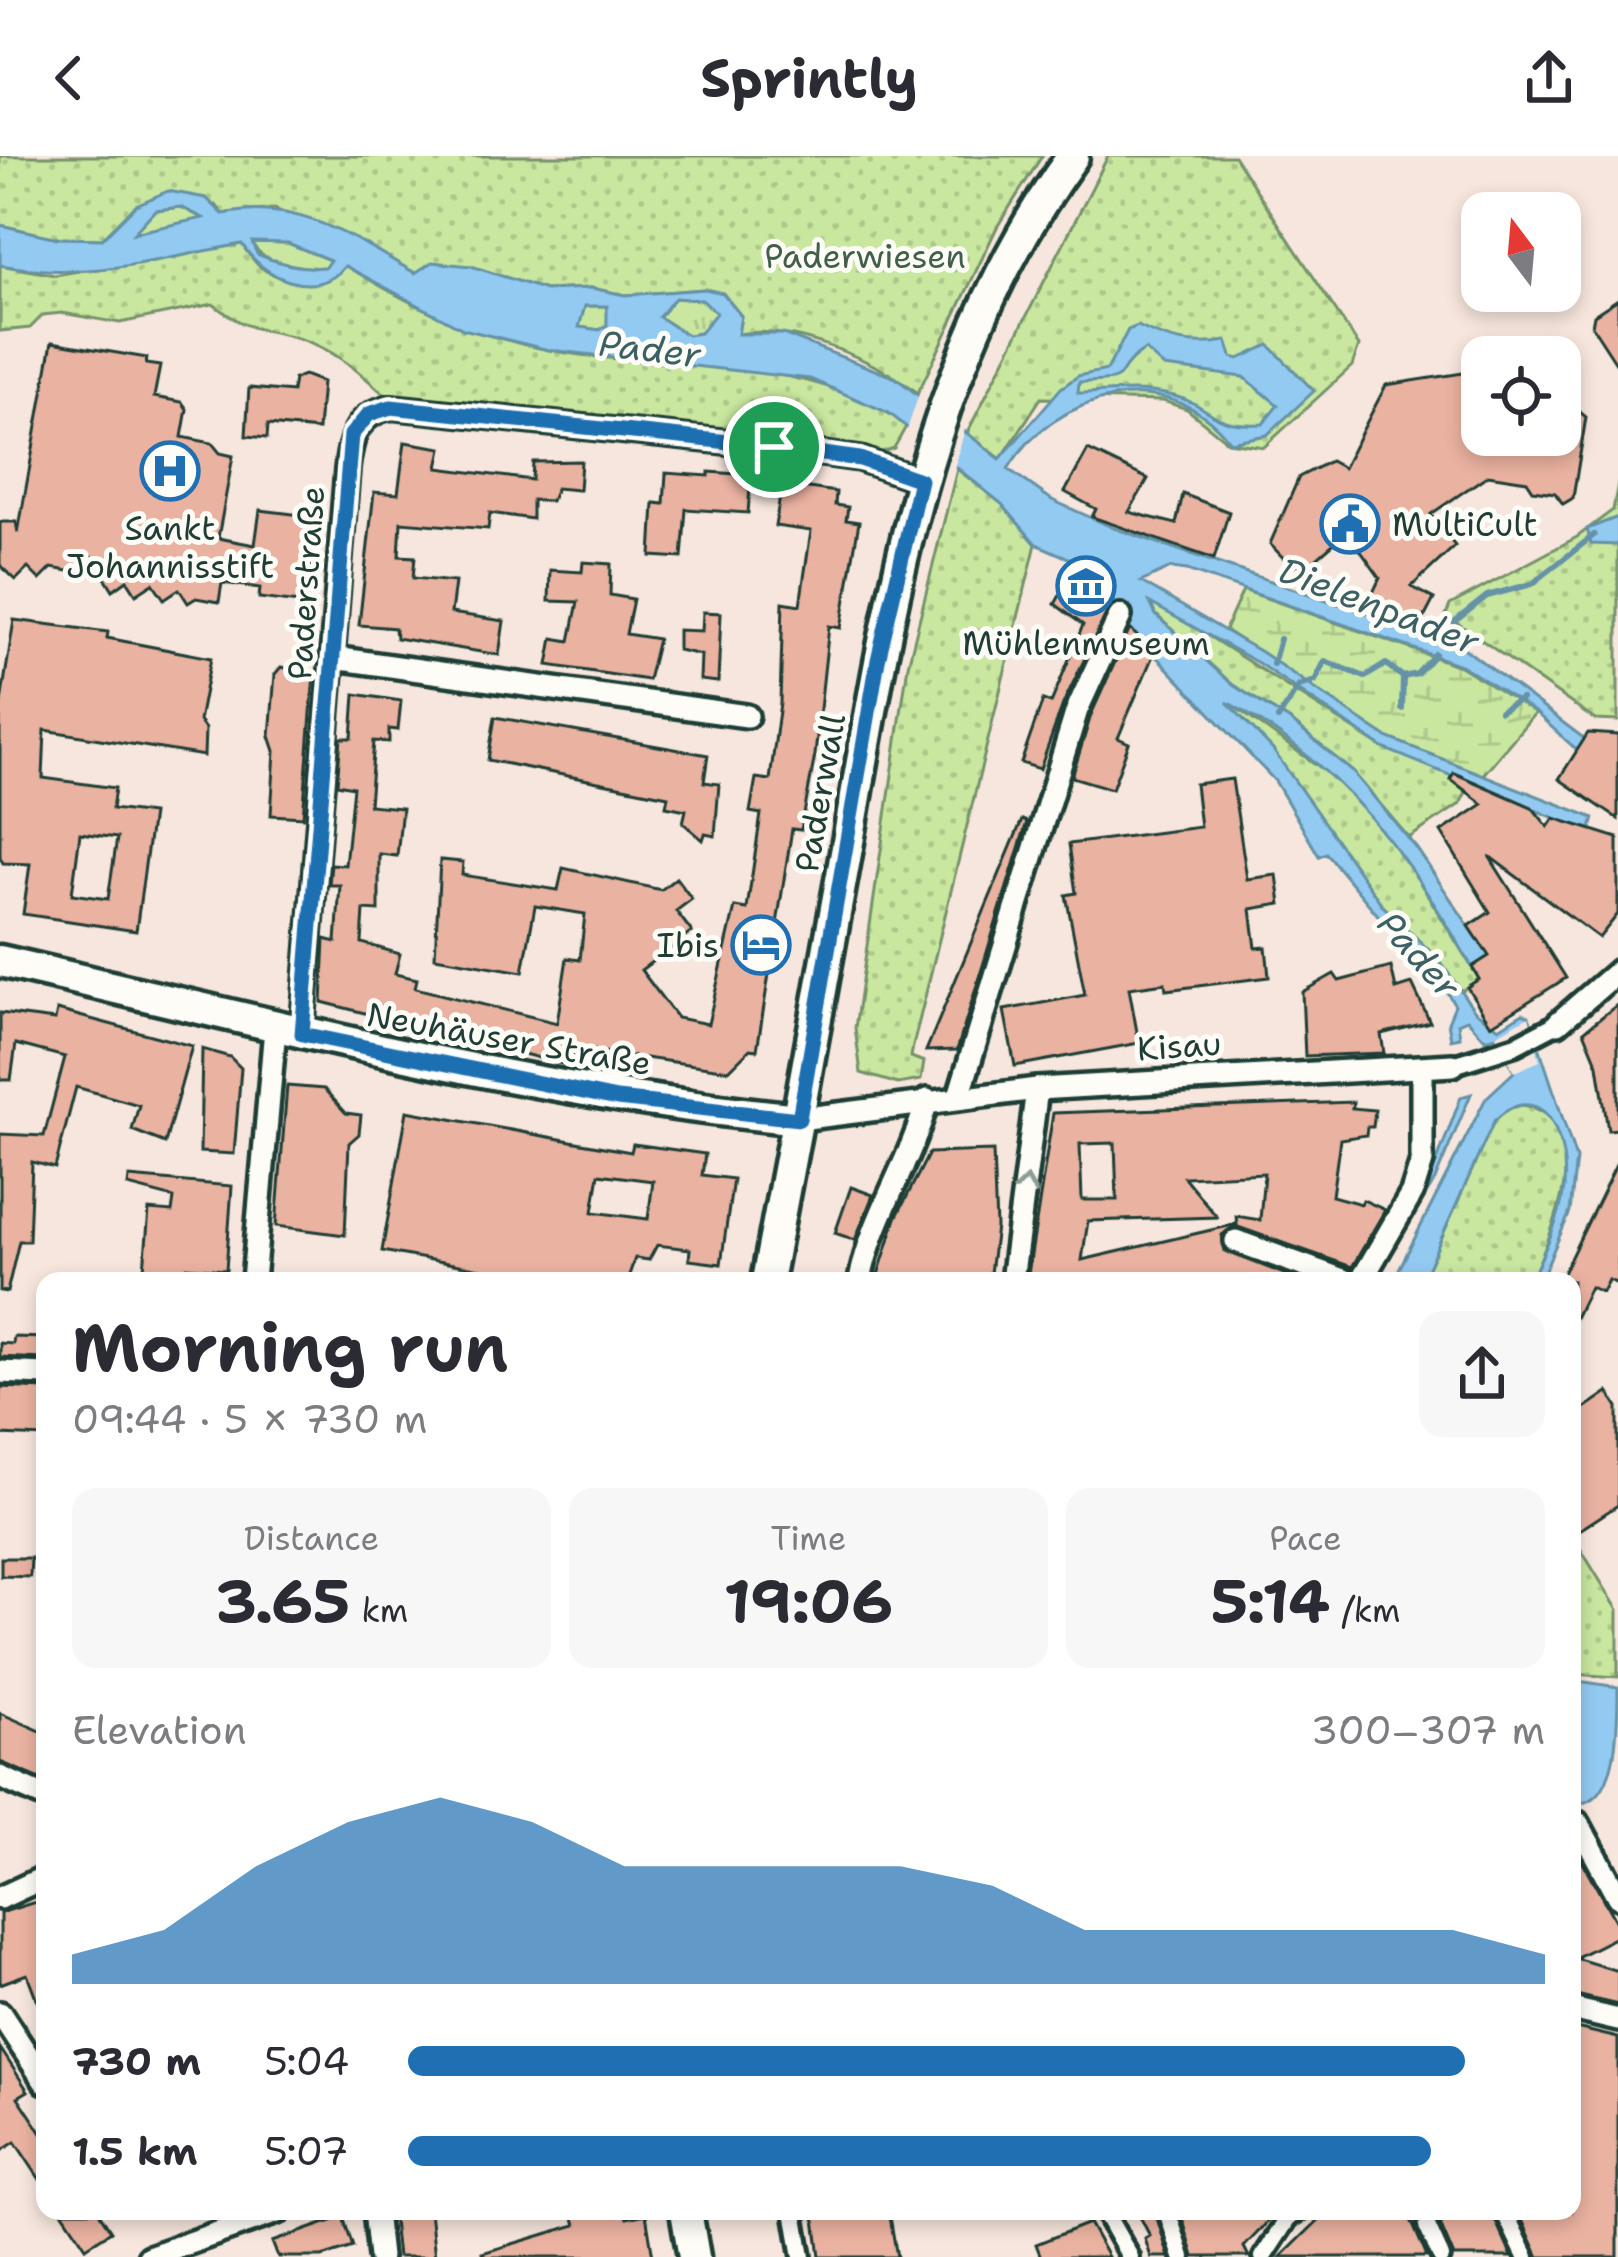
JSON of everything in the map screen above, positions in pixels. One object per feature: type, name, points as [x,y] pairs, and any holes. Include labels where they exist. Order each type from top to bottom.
[{"type":"main road","name":"Paderwall","points":[[769,1272],[878,660],[923,468],[985,302],[1026,221],[1073,156]]},
{"type":"main road","name":"Neuhäuser Straße","points":[[0,961],[289,1031],[617,1099],[799,1119]]},
{"type":"main road","points":[[688,2220],[694,2257]]},
{"type":"street","name":"Paderstraße","points":[[255,1272],[334,658],[351,435],[380,409],[758,445],[923,468]]},
{"type":"street","points":[[959,1096],[1077,710],[1120,616]]},
{"type":"street","points":[[334,658],[747,716]]},
{"type":"street","points":[[1558,1023],[1618,971]]},
{"type":"street","name":"Kisau","points":[[799,1119],[1036,1088],[1281,1072],[1422,1070],[1491,1054],[1558,1023]]},
{"type":"street","points":[[1366,1272],[1412,1193],[1422,1161],[1422,1070]]},
{"type":"street","points":[[1013,1272],[1036,1088]]},
{"type":"street","points":[[862,1272],[869,1245],[916,1142],[927,1100]]},
{"type":"street","points":[[1236,1241],[1321,1272]]},
{"type":"street","points":[[0,1372],[36,1374]]},
{"type":"street","points":[[0,1777],[36,1793]]},
{"type":"street","points":[[1581,1833],[1618,1897]]},
{"type":"street","points":[[0,1898],[36,1881]]},
{"type":"street","points":[[1581,2011],[1618,2020]]},
{"type":"street","points":[[0,2013],[36,2068]]},
{"type":"street","points":[[148,2257],[254,2220]]},
{"type":"street","points":[[376,2220],[380,2257]]},
{"type":"street","points":[[796,2220],[802,2257]]},
{"type":"street","points":[[1110,2220],[1130,2257]]},
{"type":"street","points":[[1170,2220],[1182,2257]]},
{"type":"street","points":[[1263,2257],[1287,2220]]},
{"type":"street","points":[[1508,2220],[1526,2257]]},
{"type":"street","points":[[1427,2226],[1441,2257]]},
{"type":"green space","name":"Paderwiesen","points":[[0,156],[1042,156],[997,227],[918,393],[879,368],[832,347],[783,334],[738,334],[741,316],[722,293],[704,289],[625,295],[591,288],[545,290],[471,266],[416,273],[275,209],[223,214],[216,205],[136,205],[102,239],[57,238],[0,225]]},
{"type":"green space","points":[[1108,156],[1234,156],[1359,346],[1352,366],[1264,447],[1228,442],[1187,409],[1163,401],[1041,398],[1001,459],[967,433]]},
{"type":"green space","points":[[181,207],[204,219],[132,234],[155,210]]},
{"type":"green space","points":[[251,242],[288,243],[330,260],[326,267],[284,264],[265,256]]},
{"type":"green space","points":[[242,244],[275,275],[299,276],[345,265],[442,317],[521,344],[594,357],[780,375],[867,402],[907,425],[894,448],[877,454],[387,397],[331,353],[251,326],[213,304],[120,323],[62,313],[43,315],[30,328],[0,331],[0,265],[55,275]]},
{"type":"green space","points":[[674,298],[702,300],[717,313],[700,333],[688,336],[659,317]]},
{"type":"green space","points":[[584,306],[608,306],[607,325],[600,330],[577,327]]},
{"type":"green space","points":[[957,469],[1002,504],[1036,544],[913,1046],[911,1057],[924,1062],[921,1080],[898,1084],[861,1073],[855,1028],[908,665]]},
{"type":"green space","points":[[1618,483],[1618,721],[1595,720],[1446,615],[1450,605],[1577,537],[1613,510]]},
{"type":"green space","points":[[1243,590],[1460,666],[1535,713],[1482,776],[1386,737],[1225,630]]},
{"type":"green space","points":[[1154,601],[1383,748],[1471,782],[1460,804],[1409,838],[1353,772],[1292,722],[1233,685],[1156,615],[1150,608]]},
{"type":"green space","points":[[1228,702],[1345,785],[1403,855],[1479,979],[1461,991],[1438,959],[1383,906]]},
{"type":"green space","points":[[1522,1105],[1547,1114],[1561,1132],[1566,1155],[1558,1209],[1535,1272],[1426,1272],[1494,1121],[1506,1109]]},
{"type":"green space","points":[[1581,1550],[1618,1610],[1618,1677],[1581,1675]]},
{"type":"water","name":"Pader","points":[[168,191],[206,198],[223,214],[250,211],[300,216],[347,235],[415,273],[432,262],[471,266],[545,290],[591,288],[625,295],[705,289],[723,293],[741,316],[738,334],[783,334],[896,378],[1000,459],[1061,388],[1078,376],[1107,370],[1128,330],[1138,326],[1192,343],[1227,341],[1232,357],[1239,359],[1269,345],[1314,391],[1267,435],[1230,442],[1205,417],[1176,402],[1145,395],[1113,397],[1082,406],[1053,422],[1008,469],[1052,500],[1114,528],[1460,645],[1602,752],[1589,761],[1536,713],[1461,665],[1187,570],[1171,568],[1141,582],[1261,652],[1386,737],[1594,818],[1591,829],[1562,821],[1383,748],[1258,663],[1150,603],[1156,615],[1233,685],[1292,722],[1353,772],[1417,849],[1489,956],[1472,967],[1423,887],[1369,816],[1305,754],[1227,702],[1273,750],[1383,906],[1438,959],[1475,1011],[1499,1028],[1523,1013],[1529,1016],[1576,1159],[1570,1212],[1544,1272],[1535,1272],[1560,1210],[1563,1156],[1547,1115],[1536,1107],[1518,1105],[1494,1121],[1426,1272],[1398,1272],[1486,1098],[1514,1072],[1497,1036],[1485,1039],[1467,1019],[1458,1023],[1460,1037],[1451,1039],[1448,1022],[1455,1005],[1434,972],[1427,974],[1326,853],[1319,856],[1275,781],[1127,626],[1104,585],[1080,563],[1036,544],[1002,504],[889,413],[810,379],[549,350],[463,329],[345,266],[319,283],[290,281],[262,267],[242,244],[93,270],[0,265],[0,225],[57,238],[102,239],[136,205]],"holes":[[[181,207],[203,218],[134,233],[155,210]],[[252,242],[288,243],[330,260],[325,267],[282,263],[257,254]],[[675,298],[702,300],[716,313],[700,333],[687,335],[659,317]],[[585,306],[607,306],[607,325],[600,330],[579,327]],[[1145,350],[1164,367],[1244,377],[1278,405],[1263,424],[1245,424],[1222,420],[1162,393],[1078,393],[1079,382],[1117,378]]]},
{"type":"water","points":[[1618,517],[1618,545],[1591,544],[1587,529]]},
{"type":"water","points":[[1471,1094],[1435,1180],[1376,1272],[1431,1177],[1461,1097]]},
{"type":"water","points":[[1581,1681],[1618,1687],[1613,1759],[1602,1790],[1581,1802]]},
{"type":"pier","points":[[921,388],[966,425],[953,473],[906,433]]},
{"type":"pier","points":[[1529,1016],[1540,1061],[1514,1072],[1496,1035]]},
{"type":"building","points":[[1618,299],[1618,366],[1592,326],[1594,315]]},
{"type":"building","points":[[52,342],[147,358],[146,364],[160,366],[154,397],[182,402],[187,409],[182,437],[212,443],[220,453],[233,456],[218,538],[255,545],[260,510],[318,517],[307,604],[259,598],[260,588],[222,583],[219,602],[196,598],[188,603],[179,589],[164,599],[153,583],[136,594],[127,580],[113,590],[93,558],[90,575],[52,568],[40,580],[28,568],[16,580],[0,565],[0,522],[16,522],[18,533]]},
{"type":"building","points":[[1461,373],[1461,456],[1580,456],[1573,498],[1563,504],[1555,493],[1533,490],[1527,481],[1488,475],[1431,514],[1455,546],[1411,587],[1434,599],[1420,626],[1369,601],[1380,578],[1347,532],[1303,570],[1298,563],[1292,567],[1270,544],[1299,477],[1330,461],[1343,468],[1386,385]]},
{"type":"building","points":[[304,375],[322,382],[318,430],[268,425],[267,438],[246,436],[249,388],[292,392],[294,379]]},
{"type":"building","points":[[405,442],[442,448],[438,468],[532,480],[533,462],[581,461],[579,490],[556,488],[551,501],[532,500],[532,519],[490,513],[488,529],[401,522],[399,556],[415,557],[413,578],[455,582],[451,613],[504,621],[499,655],[396,638],[395,628],[359,625],[374,492],[398,494]]},
{"type":"building","points":[[1088,450],[1148,479],[1129,512],[1176,524],[1183,494],[1229,512],[1214,559],[1092,517],[1096,509],[1065,492]]},
{"type":"building","points":[[709,472],[751,475],[748,513],[686,509],[682,558],[651,556],[654,503],[664,504],[666,473],[709,476]]},
{"type":"building","points":[[782,484],[836,492],[835,505],[848,507],[846,520],[859,522],[841,628],[829,626],[815,755],[801,830],[792,829],[757,1050],[750,1049],[729,1070],[575,1048],[570,1066],[322,1002],[325,939],[336,942],[340,885],[329,885],[331,864],[345,865],[353,787],[337,784],[341,738],[352,738],[355,694],[401,701],[398,730],[389,729],[389,742],[374,741],[369,805],[402,808],[397,856],[379,854],[379,911],[364,910],[362,943],[400,954],[395,974],[417,979],[415,988],[557,1023],[567,958],[580,960],[585,914],[535,906],[523,972],[435,957],[440,860],[463,862],[462,875],[558,890],[563,868],[661,890],[676,878],[692,899],[676,911],[692,932],[641,970],[677,1018],[708,1024],[735,907],[747,909],[761,814],[750,812],[756,778],[770,780],[780,703],[783,602],[800,605],[811,531],[775,526]]},
{"type":"building","points":[[583,562],[611,564],[610,595],[633,599],[626,634],[658,639],[648,680],[548,665],[553,638],[570,641],[578,602],[549,601],[550,570],[582,572]]},
{"type":"building","points":[[1079,562],[1104,585],[1102,590],[1111,604],[1063,704],[1040,769],[1021,763],[1043,700],[1051,703],[1083,625],[1055,604]]},
{"type":"building","points":[[703,612],[721,613],[718,682],[700,680],[701,655],[678,650],[678,630],[702,631]]},
{"type":"building","points":[[14,620],[108,632],[107,638],[211,658],[199,721],[205,729],[204,756],[45,730],[43,778],[115,788],[112,809],[152,814],[136,931],[23,914],[30,864],[3,863],[0,857],[0,709]],"holes":[[[80,833],[117,838],[108,899],[72,894]]]},
{"type":"building","points":[[1130,629],[1154,653],[1118,738],[1129,743],[1112,789],[1072,777],[1091,715]]},
{"type":"building","points":[[281,667],[314,674],[303,817],[271,815],[275,751],[270,736],[275,674]]},
{"type":"building","points":[[495,717],[708,755],[704,782],[719,784],[715,836],[705,834],[703,840],[683,823],[686,810],[666,806],[668,796],[488,760]]},
{"type":"building","points":[[1588,733],[1618,735],[1618,819],[1559,779]]},
{"type":"building","points":[[1454,773],[1532,807],[1548,827],[1554,818],[1618,838],[1618,914],[1599,938],[1489,856],[1566,978],[1491,1025],[1467,987],[1479,979],[1472,967],[1489,956],[1469,926],[1490,912],[1441,832],[1483,804],[1450,779]]},
{"type":"building","points":[[1232,779],[1247,879],[1277,875],[1281,904],[1251,909],[1256,948],[1266,947],[1269,977],[1166,990],[1165,983],[1129,988],[1139,1043],[1015,1066],[1004,1010],[1085,995],[1066,895],[1076,893],[1069,844],[1200,827],[1195,784]]},
{"type":"building","points":[[1022,820],[1027,822],[957,1050],[926,1051]]},
{"type":"building","points":[[1391,967],[1396,989],[1412,984],[1430,1022],[1381,1034],[1384,1053],[1305,1056],[1302,992],[1334,974],[1339,981]]},
{"type":"building","points":[[1618,1004],[1618,1129],[1608,1130],[1598,1065],[1584,1031]]},
{"type":"building","points":[[57,1010],[192,1046],[165,1143],[132,1130],[139,1105],[76,1087],[55,1168],[32,1162],[29,1241],[19,1241],[7,1292],[0,1291],[0,1134],[44,1136],[65,1057],[16,1044],[11,1080],[0,1080],[0,1013],[55,1020]]},
{"type":"building","points":[[202,1049],[230,1057],[241,1068],[234,1154],[200,1152]]},
{"type":"building","points":[[287,1086],[324,1089],[346,1113],[361,1115],[359,1134],[349,1143],[345,1235],[276,1226]]},
{"type":"building","points":[[1353,1102],[1352,1108],[1375,1110],[1373,1127],[1367,1127],[1366,1135],[1340,1139],[1332,1196],[1361,1204],[1363,1200],[1385,1210],[1352,1267],[1235,1226],[1222,1235],[1225,1251],[1279,1272],[1028,1272],[1053,1113]],"holes":[[[1115,1143],[1117,1200],[1082,1200],[1080,1144]],[[1264,1173],[1260,1220],[1236,1216],[1237,1224],[1082,1260],[1088,1221],[1217,1217],[1184,1177]]]},
{"type":"building","points":[[407,1111],[631,1152],[633,1144],[705,1154],[702,1175],[733,1179],[721,1264],[689,1260],[690,1249],[657,1245],[649,1260],[635,1258],[630,1272],[497,1272],[382,1251]],"holes":[[[599,1174],[653,1181],[648,1219],[593,1212]]]},
{"type":"building","points":[[993,1151],[996,1227],[990,1272],[879,1272],[896,1218],[929,1153]]},
{"type":"building","points":[[1618,1161],[1618,1284],[1608,1280],[1602,1292],[1590,1287],[1581,1306],[1581,1272],[1563,1272]]},
{"type":"building","points":[[129,1177],[232,1186],[226,1270],[187,1267],[184,1272],[144,1272],[149,1210],[172,1212],[174,1198],[128,1186]]},
{"type":"building","points":[[851,1187],[873,1195],[855,1240],[835,1233]]},
{"type":"building","points":[[14,1337],[36,1338],[36,1359],[0,1357],[0,1343],[13,1344]]},
{"type":"building","points":[[0,1387],[36,1389],[36,1437],[0,1435]]},
{"type":"building","points":[[1608,1392],[1618,1407],[1618,1505],[1581,1529],[1581,1411]]},
{"type":"building","points":[[1,1558],[31,1558],[30,1577],[1,1576]]},
{"type":"building","points":[[0,1713],[36,1729],[36,1777],[0,1762]]},
{"type":"building","points":[[1581,1859],[1618,1926],[1618,1936],[1581,1955]]},
{"type":"building","points":[[36,1902],[36,1998],[27,1974],[0,1984],[0,1913]]},
{"type":"building","points":[[1581,1960],[1618,1971],[1618,2005],[1581,1996]]},
{"type":"building","points":[[1581,2029],[1618,2038],[1618,2257],[1539,2257],[1522,2220],[1581,2220]]},
{"type":"building","points":[[0,2048],[28,2091],[18,2097],[36,2124],[36,2174],[15,2142],[0,2152]]},
{"type":"building","points":[[68,2220],[104,2220],[111,2231],[86,2247]]},
{"type":"building","points":[[344,2220],[353,2247],[322,2257],[278,2257],[272,2242]]},
{"type":"building","points":[[393,2220],[431,2220],[435,2257],[397,2257]]},
{"type":"building","points":[[575,2220],[647,2220],[653,2257],[483,2257],[482,2253],[576,2225]]},
{"type":"building","points":[[815,2220],[891,2220],[897,2257],[820,2257]]},
{"type":"building","points":[[1142,2220],[1158,2220],[1169,2257],[1151,2257],[1145,2239],[1150,2236]]},
{"type":"building","points":[[1183,2220],[1270,2220],[1244,2247],[1249,2257],[1194,2257]]},
{"type":"building","points":[[1319,2220],[1411,2220],[1427,2257],[1281,2257]]},
{"type":"building","points":[[1495,2220],[1512,2257],[1454,2257],[1440,2224]]},
{"type":"building","points":[[1089,2223],[1108,2257],[1041,2257],[1036,2244]]},
{"type":"waterway","name":"Dielenpader","points":[[1454,622],[1487,596],[1532,584],[1594,535]]},
{"type":"waterway","points":[[1273,664],[1280,639]]},
{"type":"waterway","name":"Dielenpader","points":[[1278,719],[1299,686],[1315,681],[1325,661],[1365,677],[1386,664],[1403,677],[1417,674],[1435,654]]},
{"type":"waterway","points":[[1402,709],[1403,678]]},
{"type":"waterway","points":[[1500,711],[1521,699]]},
{"type":"place","name":"Sankt Johannisstift","points":[[170,471]]},
{"type":"place","name":"MultiCult","points":[[1350,524]]},
{"type":"place","name":"Mühlenmuseum","points":[[1086,586]]},
{"type":"place","name":"Ibis","points":[[761,945]]},
{"type":"route","points":[[391,407],[774,447],[860,459],[920,480],[878,660],[799,1119],[617,1099],[302,1034],[347,469],[351,435],[361,422],[391,407]]}]
